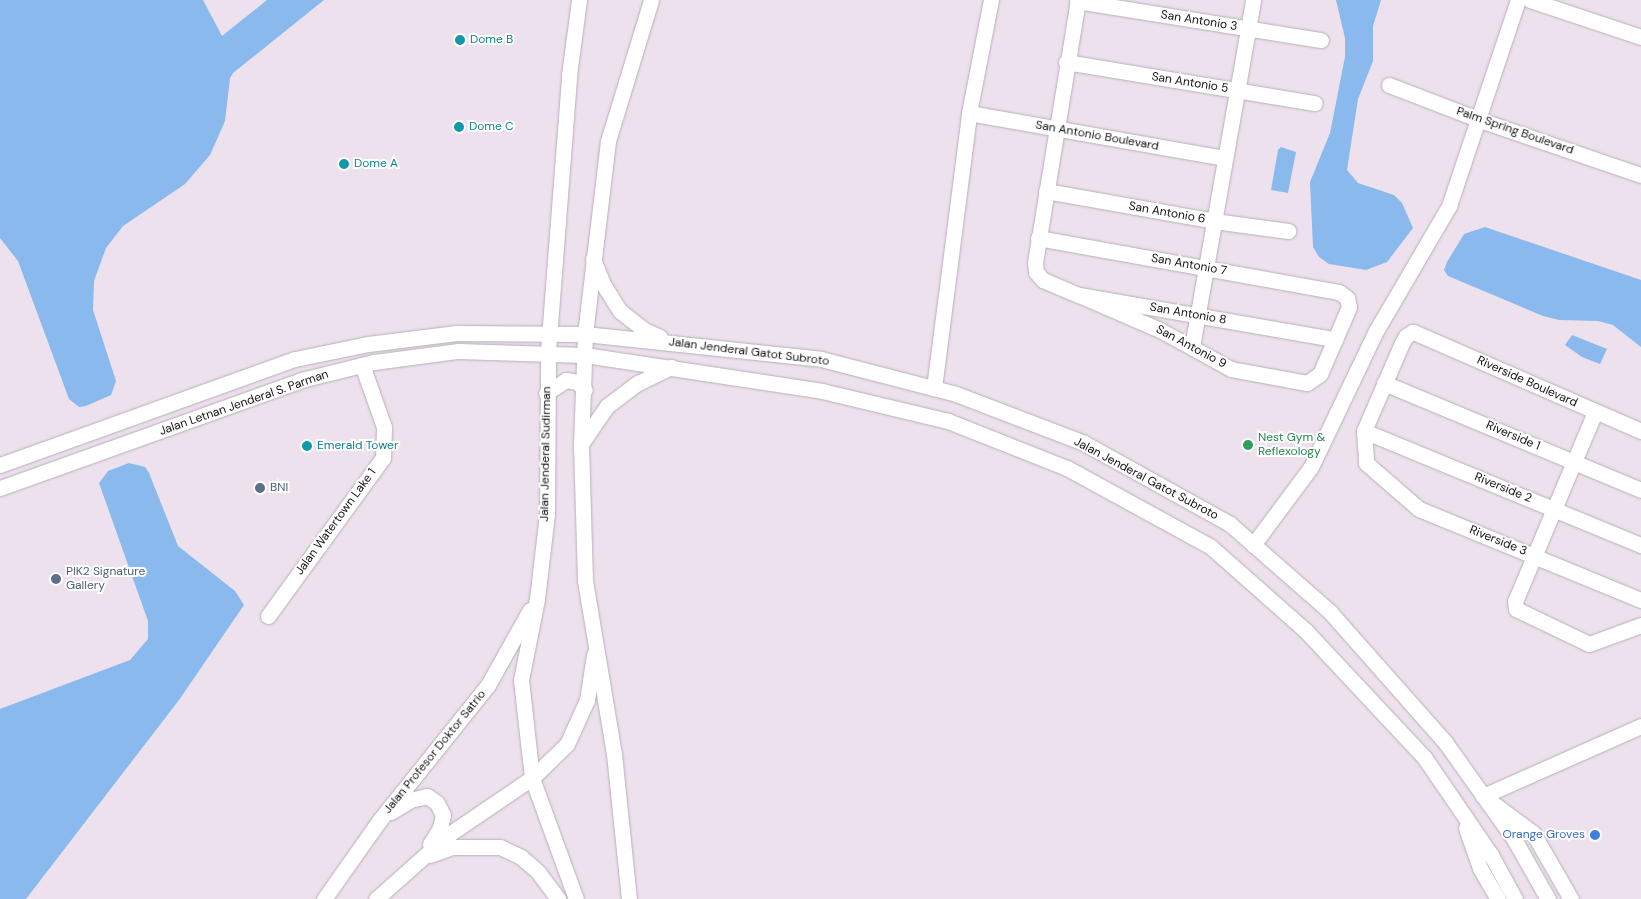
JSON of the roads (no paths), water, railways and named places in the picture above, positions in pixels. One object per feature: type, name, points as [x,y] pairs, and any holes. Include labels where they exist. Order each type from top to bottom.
[{"type":"street","name":"Jalan Jenderal Sudirman","points":[[576,899],[532,778],[521,680],[537,598],[547,514],[546,393],[548,351],[569,74],[579,0]]},
{"type":"street","points":[[629,899],[619,797],[585,580],[581,444],[585,390],[585,334],[592,255],[608,141],[650,0]]},
{"type":"street","points":[[934,388],[969,113],[991,0]]},
{"type":"street","points":[[1192,347],[1253,0]]},
{"type":"street","points":[[1253,545],[1311,467],[1376,331],[1449,206],[1480,120],[1518,0]]},
{"type":"street","points":[[1530,0],[1641,37]]},
{"type":"street","points":[[1038,238],[1066,62],[1078,1]]},
{"type":"street","name":"San Antonio 3","points":[[1078,1],[1321,40]]},
{"type":"street","name":"San Antonio 5","points":[[1066,62],[1315,104]]},
{"type":"street","name":"Palm Spring Boulevard","points":[[1389,85],[1480,120],[1641,175]]},
{"type":"street","name":"San Antonio Boulevard","points":[[969,113],[1225,158]]},
{"type":"street","name":"San Antonio 6","points":[[1046,191],[1214,222],[1288,231]]},
{"type":"street","name":"San Antonio 7","points":[[1038,238],[1339,292],[1348,298],[1349,306],[1335,339]]},
{"type":"street","name":"San Antonio 8","points":[[1038,238],[1034,262],[1036,272],[1043,280],[1079,295],[1335,339]]},
{"type":"street","points":[[592,255],[603,284],[620,311],[646,331],[672,342]]},
{"type":"street","name":"San Antonio 9","points":[[1079,295],[1192,347],[1231,369],[1307,383],[1320,374],[1335,339]]},
{"type":"street","name":"Jalan Jenderal Gatot Subroto","points":[[550,332],[672,342],[821,359],[934,388],[1084,443],[1230,524],[1330,612],[1445,742],[1514,839],[1548,899]]},
{"type":"street","name":"Jalan Letnan Jenderal S. Parman","points":[[0,465],[295,359],[368,344],[456,333],[550,332]]},
{"type":"street","name":"Riverside Boulevard","points":[[1384,382],[1406,336],[1413,332],[1641,431]]},
{"type":"street","name":"Jalan Letnan Jenderal S. Parman","points":[[0,488],[293,383],[362,365],[458,351],[548,351],[585,354]]},
{"type":"street","name":"Jalan Jenderal Gatot Subroto","points":[[585,354],[822,391],[948,421],[1067,468],[1211,547],[1306,631],[1424,757],[1491,855],[1515,899]]},
{"type":"street","name":"Jalan Watertown Lake 1","points":[[268,616],[382,458],[384,427],[362,365]]},
{"type":"street","points":[[581,444],[607,406],[638,383],[671,367]]},
{"type":"street","points":[[546,393],[566,380],[577,382],[585,390]]},
{"type":"street","points":[[1364,430],[1384,382]]},
{"type":"street","name":"Riverside 1","points":[[1384,382],[1641,490]]},
{"type":"street","points":[[1595,412],[1515,601],[1516,609],[1524,616],[1588,644],[1599,643],[1641,625]]},
{"type":"street","name":"Riverside 3","points":[[1364,430],[1366,464],[1419,509],[1641,600]]},
{"type":"street","name":"Riverside 2","points":[[1364,430],[1641,545]]},
{"type":"street","name":"Jalan Profesor Doktor Satrio","points":[[324,899],[379,821],[488,685],[537,598]]},
{"type":"street","points":[[376,899],[448,835],[532,778],[568,744],[587,700],[596,644]]},
{"type":"street","points":[[1571,899],[1533,833],[1483,796],[1641,726]]},
{"type":"street","points":[[379,821],[410,800],[427,796],[437,803],[443,815],[440,828],[421,858]]},
{"type":"street","points":[[619,797],[640,899]]},
{"type":"street","points":[[1458,807],[1480,868],[1498,899]]},
{"type":"street","points":[[421,858],[452,847],[500,847],[520,857],[538,872],[558,899]]},
{"type":"water","points":[[0,0],[203,0],[222,36],[267,0],[324,0],[233,73],[230,78],[225,121],[210,155],[185,184],[123,226],[106,248],[94,281],[93,310],[116,381],[111,395],[86,406],[79,407],[69,399],[18,261],[0,238]]},
{"type":"water","points":[[1336,0],[1381,0],[1373,26],[1373,61],[1358,99],[1347,170],[1358,183],[1394,195],[1402,203],[1413,228],[1387,262],[1366,270],[1329,264],[1319,257],[1313,247],[1310,182],[1330,133],[1345,57],[1345,38]]},
{"type":"water","points":[[1281,147],[1296,152],[1288,193],[1271,190],[1278,150]]},
{"type":"water","points":[[1485,227],[1641,280],[1641,347],[1613,325],[1598,321],[1559,320],[1543,316],[1448,276],[1444,270],[1447,262],[1464,234]]},
{"type":"water","points":[[1572,335],[1607,349],[1600,364],[1582,357],[1565,345]]},
{"type":"water","points":[[129,463],[145,467],[149,473],[178,546],[235,591],[244,605],[179,700],[26,899],[0,899],[0,709],[130,660],[148,639],[148,621],[99,483],[108,471]]},
{"type":"place","name":"Dome B","points":[[460,40]]},
{"type":"place","name":"Dome C","points":[[459,127]]},
{"type":"place","name":"Dome A","points":[[344,164]]},
{"type":"place","name":"Nest Gym & Reflexology","points":[[1248,445]]},
{"type":"place","name":"Emerald Tower","points":[[307,446]]},
{"type":"place","name":"BNI","points":[[260,488]]},
{"type":"place","name":"PIK2 Signature Gallery","points":[[56,579]]},
{"type":"place","name":"Orange Groves","points":[[1595,835]]}]
